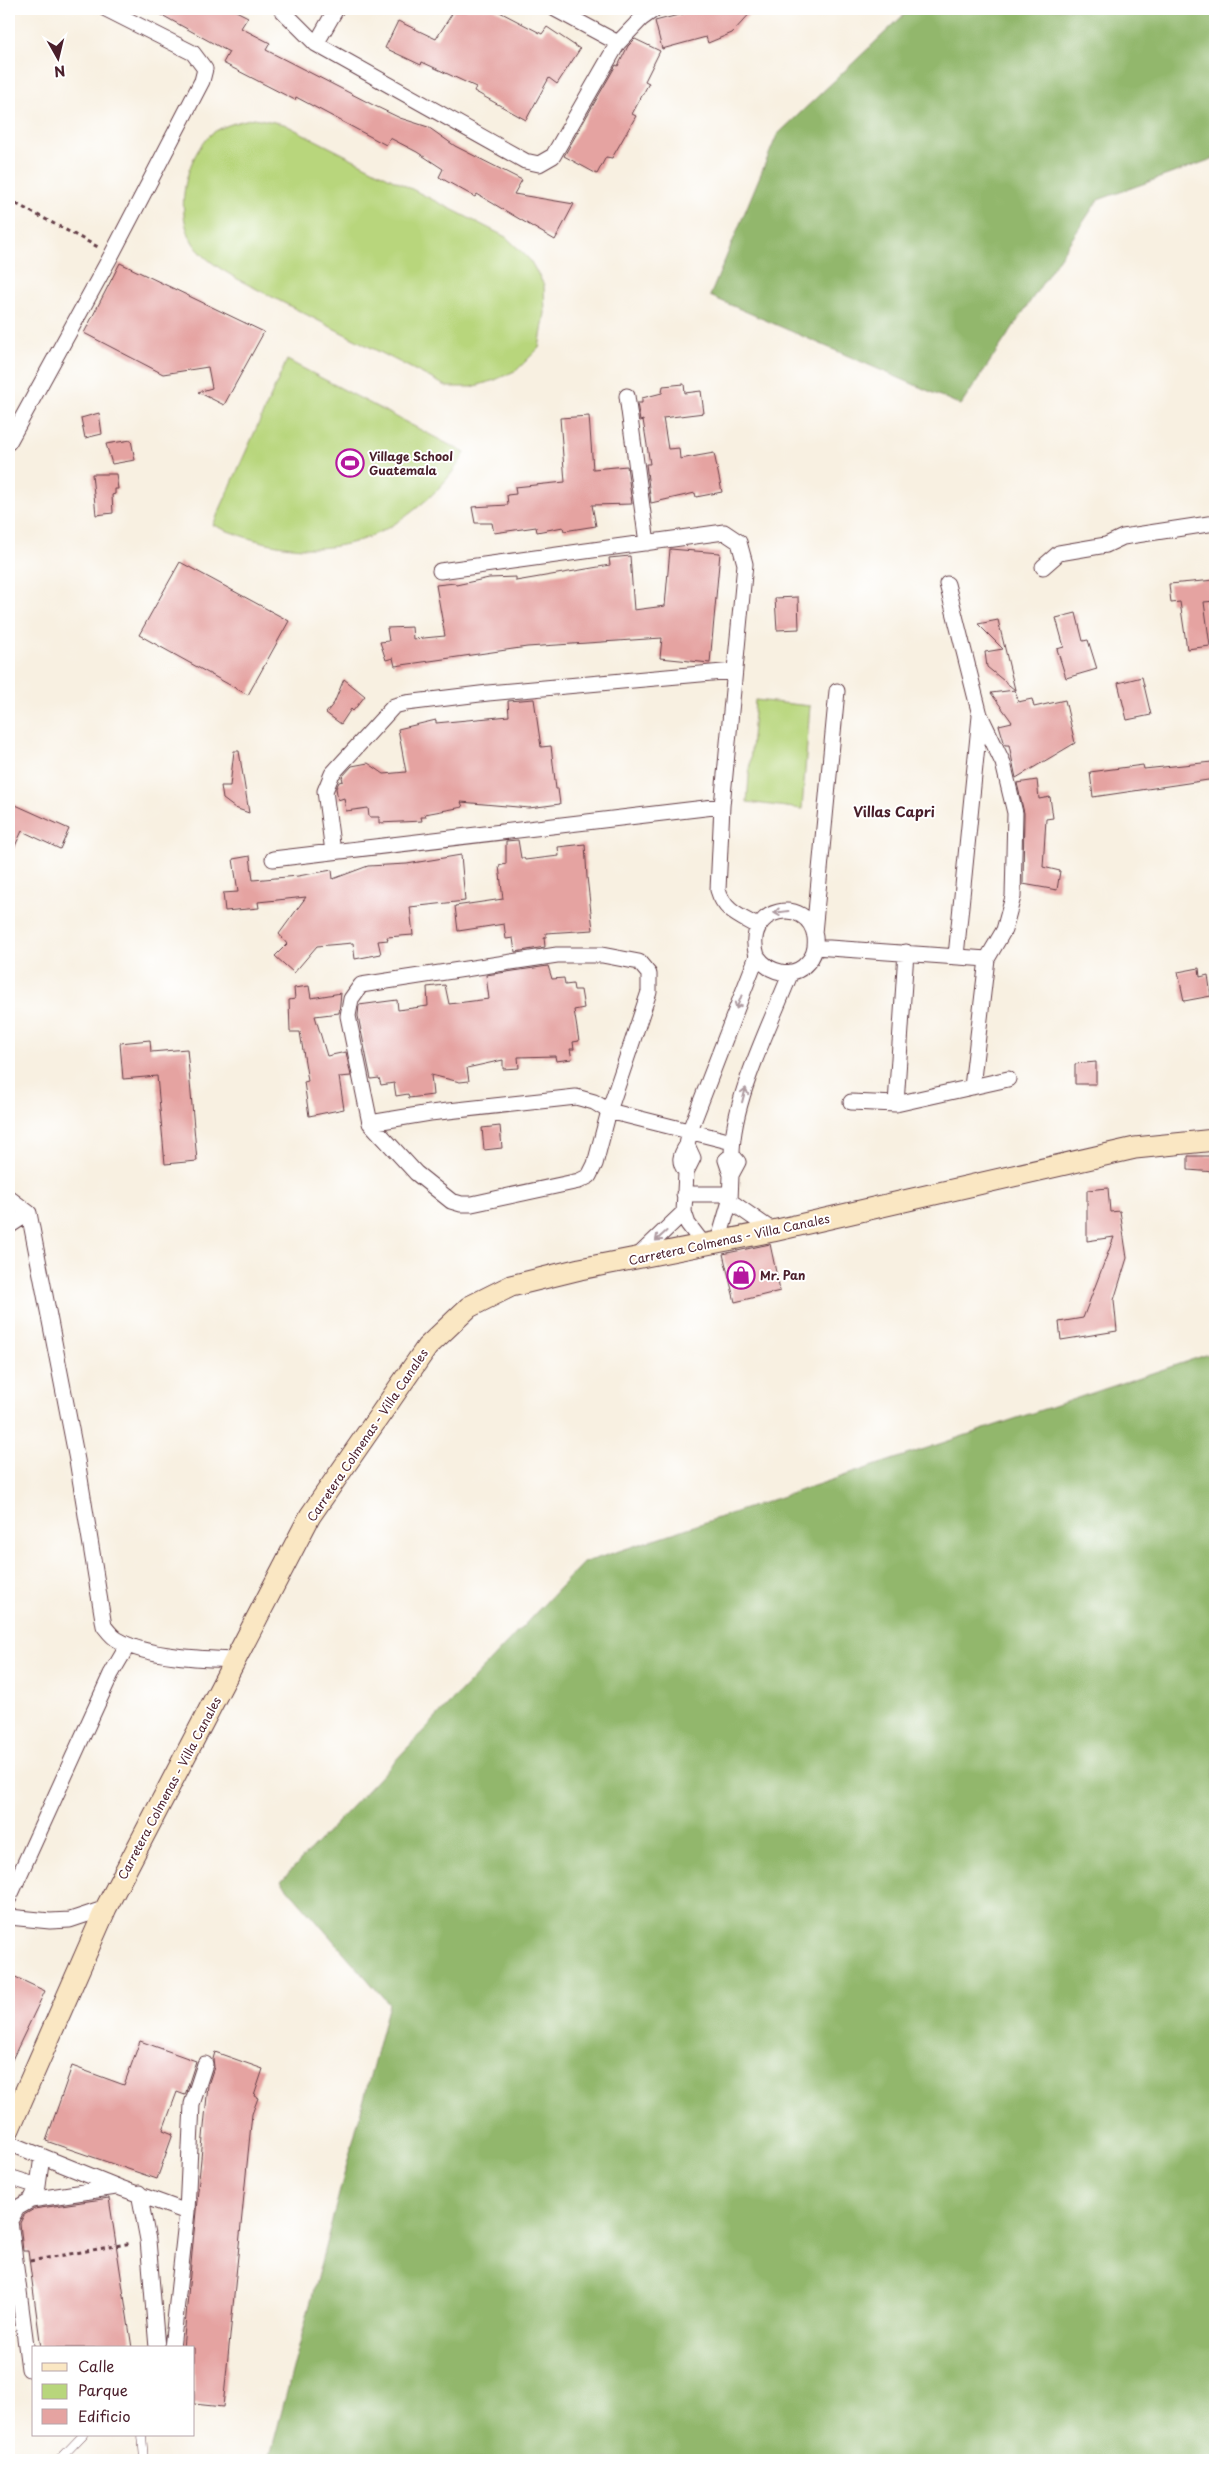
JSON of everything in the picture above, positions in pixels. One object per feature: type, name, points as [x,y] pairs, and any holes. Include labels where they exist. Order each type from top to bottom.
[{"type":"street","points":[[281,9],[316,44],[525,161],[539,164],[553,156],[618,43],[634,25],[655,9]]},
{"type":"street","points":[[316,44],[336,9]]},
{"type":"street","points":[[556,9],[618,43]]},
{"type":"street","points":[[9,442],[112,254],[202,81],[204,69],[193,53],[113,10]]},
{"type":"street","points":[[627,396],[646,543]]},
{"type":"street","points":[[1043,567],[1058,553],[1106,546],[1123,537],[1215,523]]},
{"type":"street","points":[[440,571],[724,532],[740,542],[745,564],[722,806],[718,890],[727,910],[757,926]]},
{"type":"street","points":[[947,584],[980,715],[1004,763],[1015,814],[1013,897],[1004,930],[987,959],[972,1087]]},
{"type":"street","points":[[333,852],[325,792],[327,782],[332,774],[394,706],[406,702],[488,693],[734,671]]},
{"type":"street","points":[[756,956],[771,970],[791,972],[809,962],[815,940],[837,691]]},
{"type":"street","points":[[956,956],[980,715]]},
{"type":"street","points":[[273,860],[722,806]]},
{"type":"street","points":[[791,972],[744,1091],[732,1148],[738,1162],[731,1175],[730,1198],[711,1243],[688,1224],[684,1212],[686,1172],[694,1158],[688,1137],[756,956],[754,936],[757,926],[764,918],[773,913],[793,912],[810,923],[815,940]]},
{"type":"street","points":[[815,940],[906,952],[987,959]]},
{"type":"street","points":[[896,1104],[906,952]]},
{"type":"street","points":[[557,955],[602,955],[638,962],[649,974],[649,992],[609,1111],[595,1164],[589,1176],[579,1181],[472,1204],[461,1204],[444,1195],[416,1173],[370,1123],[348,1016],[351,999],[361,985],[557,955]]},
{"type":"street","points":[[851,1102],[896,1104],[1008,1079]]},
{"type":"street","points":[[370,1123],[430,1113],[576,1097],[594,1102],[609,1111],[688,1137],[732,1148]]},
{"type":"street","name":"Carretera Colmenas - Villa Canales","points":[[9,2128],[106,1908],[237,1660],[310,1516],[427,1347],[469,1307],[497,1292],[545,1277],[773,1231],[1135,1148],[1215,1140]]},
{"type":"street","points":[[684,1194],[730,1198],[773,1231]]},
{"type":"street","points":[[9,1198],[29,1213],[77,1460],[104,1626],[116,1639],[128,1645],[186,1658],[237,1660]]},
{"type":"street","points":[[636,1258],[684,1212]]},
{"type":"street","points":[[9,1226],[29,1213]]},
{"type":"street","points":[[9,1898],[111,1674],[128,1645]]},
{"type":"street","points":[[9,1917],[50,1921],[70,1920],[106,1908]]},
{"type":"street","points":[[172,2346],[187,2212],[192,2104],[205,2064]]},
{"type":"street","points":[[9,2142],[118,2187],[139,2193],[187,2212]]},
{"type":"street","points":[[31,2200],[38,2186],[42,2156]]},
{"type":"street","points":[[9,2177],[38,2186]]},
{"type":"street","points":[[29,2369],[10,2221],[17,2208],[31,2200],[118,2187]]},
{"type":"street","points":[[139,2193],[148,2240],[157,2346]]},
{"type":"lane","points":[[59,2460],[82,2436]]},
{"type":"lane","points":[[142,2436],[144,2460]]},
{"type":"path","points":[[9,200],[112,254]]},
{"type":"path","points":[[15,2263],[148,2240]]},
{"type":"green space","points":[[910,9],[1215,9],[1215,158],[1098,200],[961,405],[710,296],[777,135]]},
{"type":"green space","points":[[254,118],[284,124],[506,237],[530,260],[544,285],[545,313],[539,348],[517,370],[495,380],[472,387],[448,387],[241,281],[209,260],[193,243],[187,231],[183,204],[187,175],[198,150],[206,139],[228,125]]},
{"type":"green space","name":"Village School Guatemala","points":[[287,360],[465,453],[444,482],[418,507],[394,525],[369,537],[344,545],[318,548],[293,547],[267,543],[213,525]]},
{"type":"green space","points":[[755,700],[810,706],[802,809],[747,802]]},
{"type":"green space","points":[[1215,1352],[1215,2460],[269,2460],[389,2004],[281,1881],[583,1563]]},
{"type":"building","points":[[151,9],[232,9],[248,17],[241,28],[270,43],[266,50],[400,118],[428,127],[455,146],[522,180],[514,194],[574,204],[555,240],[477,194],[475,197],[439,177],[443,169],[417,152],[390,138],[386,145],[296,97],[295,100],[223,63],[229,52]]},
{"type":"building","points":[[455,9],[494,9],[542,34],[547,27],[580,49],[557,84],[549,78],[526,120],[474,91],[476,87],[422,62],[421,65],[385,48],[398,21],[436,39]]},
{"type":"building","points":[[702,9],[754,9],[732,33],[708,43],[706,37],[662,49],[655,21]]},
{"type":"building","points":[[635,39],[660,51],[645,81],[649,83],[632,114],[636,116],[612,158],[606,157],[597,174],[564,156],[616,65],[618,66],[628,46]]},
{"type":"building","points":[[120,263],[264,332],[224,405],[198,392],[212,388],[208,367],[163,374],[84,333]]},
{"type":"building","points":[[684,384],[685,393],[701,391],[704,413],[663,418],[668,449],[679,448],[680,459],[714,453],[722,492],[696,497],[695,493],[651,503],[646,464],[650,464],[643,420],[640,421],[637,403],[642,403],[642,398],[662,393],[663,386]]},
{"type":"building","points":[[99,413],[102,434],[85,438],[81,418]]},
{"type":"building","points":[[589,416],[593,469],[627,466],[632,504],[592,505],[596,526],[564,531],[563,527],[537,532],[536,527],[494,533],[492,523],[475,523],[472,507],[508,505],[507,495],[516,494],[515,487],[565,482],[560,418]]},
{"type":"building","points":[[131,440],[135,460],[112,464],[106,444]]},
{"type":"building","points":[[92,474],[116,474],[118,489],[115,489],[115,494],[112,495],[113,513],[96,515]]},
{"type":"building","points":[[670,549],[720,553],[710,663],[660,658],[662,638],[527,647],[395,666],[393,658],[386,660],[380,642],[389,641],[387,628],[412,627],[413,639],[445,636],[436,585],[455,583],[456,585],[489,578],[516,577],[516,581],[610,565],[609,558],[630,556],[634,610],[665,606]]},
{"type":"building","points":[[180,562],[289,621],[248,695],[139,635]]},
{"type":"building","points":[[1215,580],[1215,601],[1204,602],[1210,646],[1187,649],[1180,602],[1171,603],[1169,584]]},
{"type":"building","points":[[798,597],[799,629],[777,630],[775,598]]},
{"type":"building","points":[[1076,613],[1083,641],[1088,640],[1097,669],[1066,678],[1057,649],[1064,647],[1056,618]]},
{"type":"building","points":[[998,620],[1018,702],[1032,699],[1034,707],[1065,700],[1075,743],[1016,778],[1009,745],[1005,745],[999,725],[1012,722],[991,693],[1015,690],[987,667],[985,652],[1003,649],[978,624]]},
{"type":"building","points":[[1142,677],[1151,715],[1127,720],[1118,683]]},
{"type":"building","points":[[344,679],[365,696],[353,711],[351,709],[341,724],[326,713],[334,703]]},
{"type":"building","points":[[534,699],[541,747],[551,746],[556,789],[558,789],[560,804],[529,808],[461,802],[463,807],[425,814],[426,817],[421,817],[422,821],[379,823],[379,817],[369,817],[368,808],[346,811],[344,798],[338,800],[336,788],[339,782],[343,781],[342,777],[352,766],[368,763],[384,774],[406,772],[398,729],[436,720],[436,723],[509,716],[508,701]]},
{"type":"building","points":[[234,751],[239,751],[249,813],[235,808],[223,799],[221,786],[230,786]]},
{"type":"building","points":[[1212,762],[1215,769],[1215,779],[1093,797],[1090,772],[1143,765],[1144,769]]},
{"type":"building","points":[[1037,780],[1039,799],[1050,797],[1053,818],[1046,819],[1043,867],[1060,871],[1057,890],[1023,884],[1024,813],[1017,783]]},
{"type":"building","points":[[9,802],[69,829],[60,849],[22,831],[9,859]]},
{"type":"building","points":[[518,840],[521,858],[525,860],[559,856],[558,847],[585,844],[593,930],[546,933],[546,937],[544,937],[545,947],[515,952],[513,938],[506,939],[504,924],[458,931],[455,906],[503,899],[499,866],[506,864],[506,841]]},
{"type":"building","points":[[461,855],[465,901],[410,907],[413,935],[387,937],[388,940],[378,941],[381,954],[355,959],[353,943],[317,946],[294,973],[275,956],[287,944],[279,934],[306,897],[258,902],[259,908],[225,911],[223,893],[238,892],[233,859],[250,856],[253,880],[298,876],[332,870],[333,879],[368,866],[407,864]]},
{"type":"building","points":[[548,966],[552,979],[564,978],[565,985],[573,984],[574,990],[581,990],[584,1008],[574,1010],[579,1041],[573,1042],[574,1049],[570,1049],[572,1059],[556,1061],[555,1056],[518,1057],[519,1068],[503,1069],[503,1060],[467,1068],[469,1081],[460,1082],[431,1075],[433,1095],[409,1098],[408,1094],[396,1096],[394,1083],[381,1085],[379,1078],[371,1079],[358,1016],[359,1005],[397,1000],[398,1010],[428,1006],[427,987],[445,985],[449,1004],[489,999],[486,975]]},
{"type":"building","points":[[1199,968],[1200,977],[1208,975],[1211,996],[1184,1001],[1178,972]]},
{"type":"building","points":[[309,986],[311,998],[341,993],[339,1013],[315,1016],[327,1056],[346,1052],[351,1076],[339,1077],[344,1109],[309,1116],[304,1082],[308,1081],[300,1032],[290,1032],[289,1000],[295,999],[294,988]]},
{"type":"building","points":[[150,1040],[151,1052],[187,1049],[197,1161],[165,1164],[157,1076],[123,1079],[120,1043]]},
{"type":"building","points":[[1096,1062],[1096,1084],[1075,1084],[1075,1064]]},
{"type":"building","points":[[500,1126],[502,1148],[484,1150],[482,1128]]},
{"type":"building","points":[[1188,1156],[1215,1156],[1215,1172],[1188,1170]]},
{"type":"building","points":[[1108,1188],[1110,1212],[1120,1211],[1127,1258],[1114,1300],[1117,1331],[1061,1340],[1059,1322],[1083,1318],[1114,1237],[1087,1241],[1087,1190]]},
{"type":"building","points":[[770,1244],[780,1291],[735,1302],[723,1254]]},
{"type":"building","points":[[9,1974],[45,1991],[9,2066]]},
{"type":"building","points":[[140,2041],[196,2061],[185,2095],[177,2092],[163,2130],[173,2134],[157,2179],[46,2141],[72,2066],[124,2085]]},
{"type":"building","points":[[215,2052],[263,2069],[254,2096],[258,2098],[252,2114],[223,2407],[195,2404],[195,2346],[183,2346],[208,2085],[214,2067],[213,2059]]},
{"type":"building","points":[[109,2198],[132,2346],[41,2346],[28,2251],[23,2251],[20,2223],[24,2215],[34,2209]]},
{"type":"place","name":"Village School Guatemala","points":[[350,463]]},
{"type":"place","name":"Mr. Pan","points":[[741,1275]]},
{"type":"district","name":"Villas Capri","points":[[894,811]]}]
